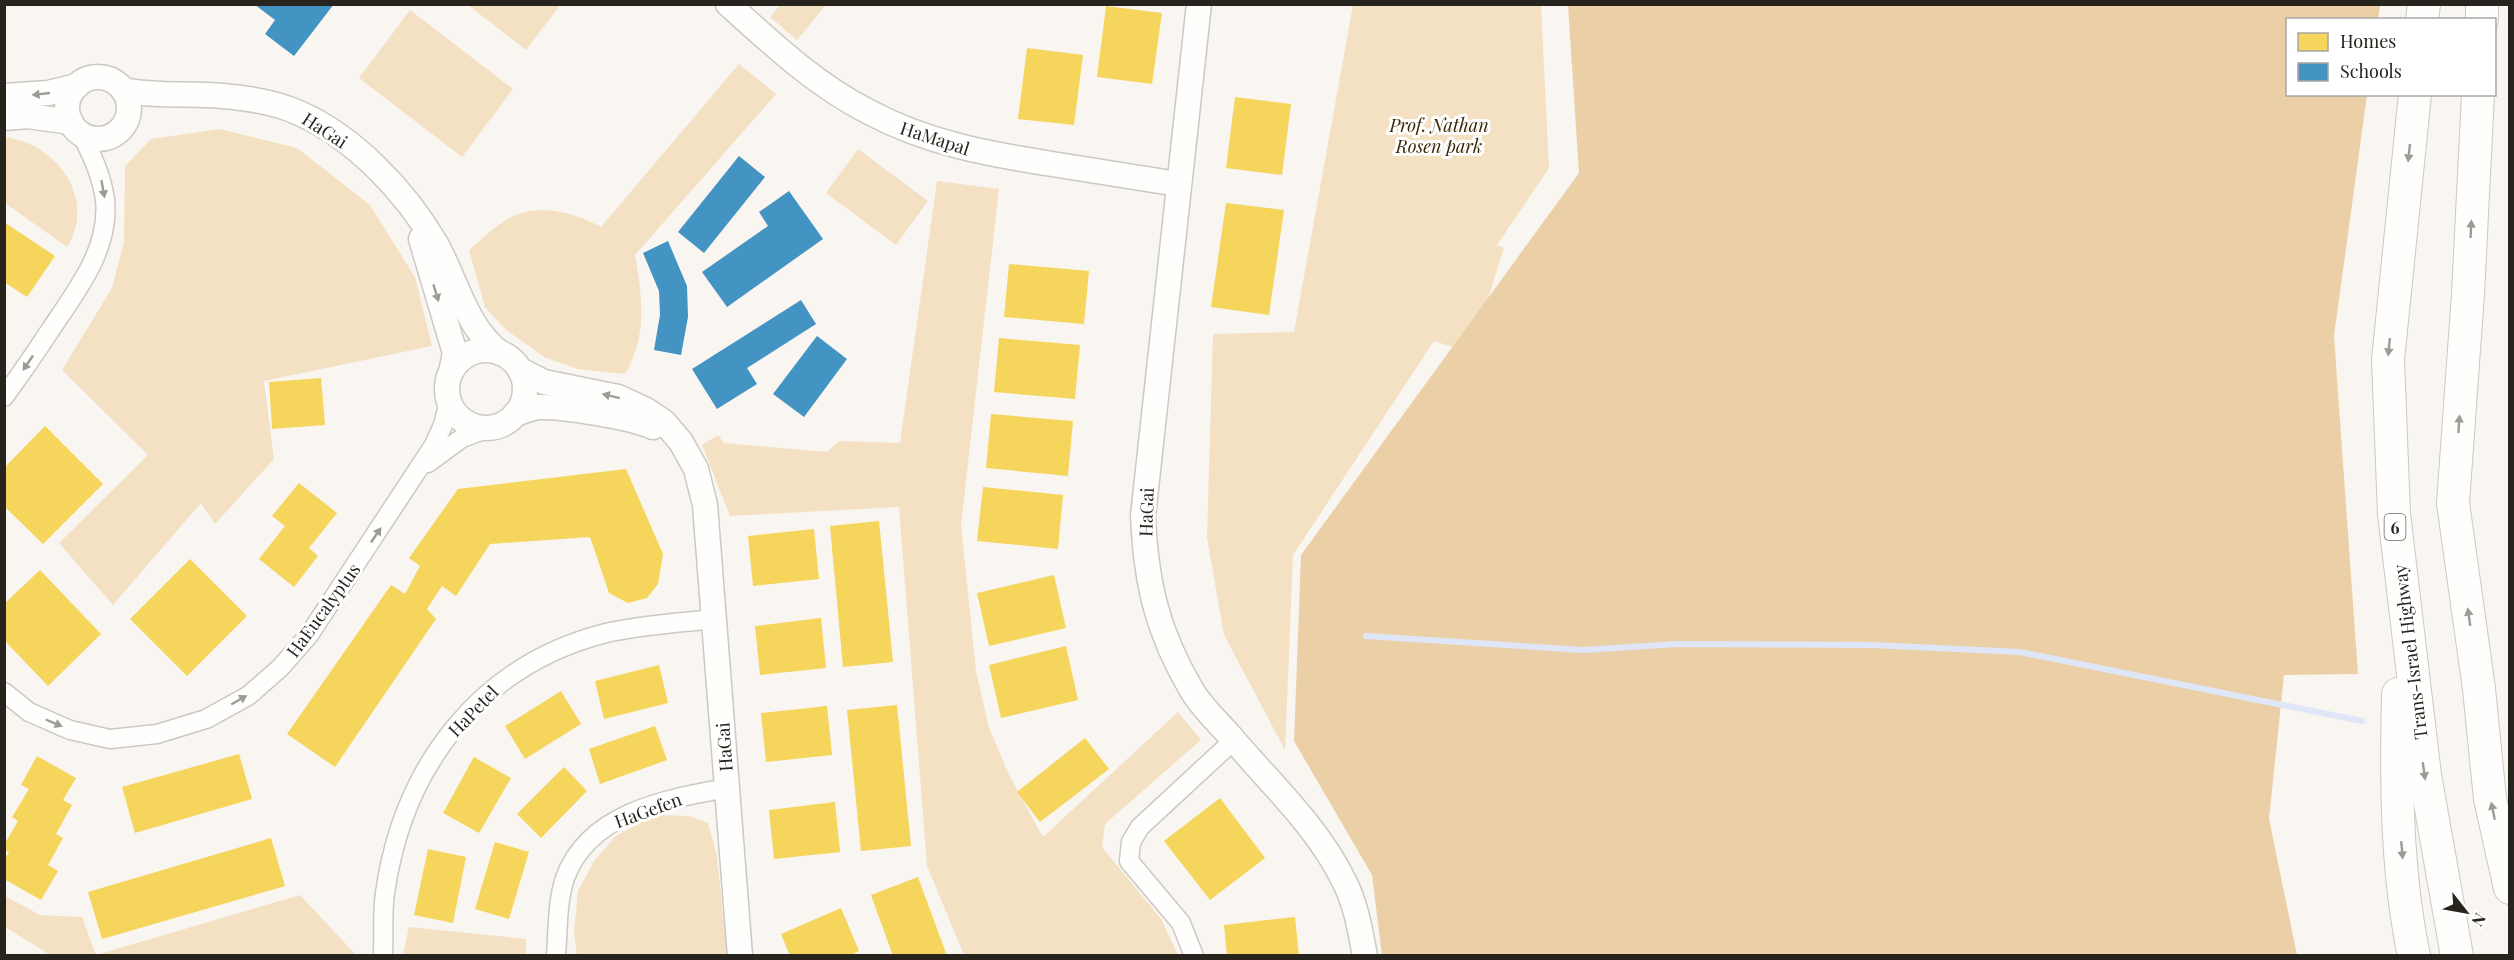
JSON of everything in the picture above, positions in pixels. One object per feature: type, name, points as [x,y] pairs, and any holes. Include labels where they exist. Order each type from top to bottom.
[{"type":"highway","name":"Trans-Israel Highway","points":[[2415,96],[2388,360],[2394,514],[2425,775],[2457,956]]},
{"type":"highway","points":[[2478,96],[2468,294],[2453,503],[2479,689],[2490,799],[2510,888]]},
{"type":"highway","points":[[2401,582],[2396,785],[2408,923],[2414,956]]},
{"type":"street","name":"HaMapal","points":[[728,4],[824,85],[869,113],[917,134],[995,155],[1178,184]]},
{"type":"street","name":"HaGai","points":[[1199,4],[1143,516],[1145,559],[1152,601],[1170,648],[1192,691],[1317,838],[1344,881],[1359,922],[1365,956]]},
{"type":"street","points":[[4,118],[28,116],[77,128],[92,138],[102,139],[112,136],[126,122],[129,106],[123,90],[106,78],[86,80],[71,94],[68,104],[77,128],[101,178],[105,201],[104,222],[96,256],[82,284],[4,398]]},
{"type":"street","points":[[4,96],[48,93],[77,86]]},
{"type":"street","name":"HaGai","points":[[123,90],[142,94],[223,96],[260,102],[298,112],[334,132],[401,193],[436,244],[476,328],[488,344],[500,352]]},
{"type":"street","name":"HaGai","points":[[126,122],[154,110],[204,96]]},
{"type":"street","name":"HaGai","points":[[416,216],[425,255],[455,353],[451,372]]},
{"type":"street","points":[[489,350],[500,352],[512,359],[520,370],[525,393],[515,414],[505,423],[481,428],[462,419],[449,402],[448,382],[451,372],[457,362],[466,355],[489,350]]},
{"type":"street","name":"HaGai","points":[[520,370],[544,382],[618,397],[646,410],[664,422],[696,469],[705,505],[740,956]]},
{"type":"street","name":"HaEucalyptus","points":[[4,692],[29,712],[70,730],[110,739],[157,734],[206,719],[248,696],[280,668],[309,635],[410,484],[439,435],[449,402]]},
{"type":"street","points":[[515,414],[536,407],[613,416],[642,422],[677,438]]},
{"type":"street","name":"HaEucalyptus","points":[[410,484],[435,456],[462,438],[492,427]]},
{"type":"street","name":"HaPetel","points":[[383,952],[385,894],[393,857],[409,807],[428,762],[458,722],[496,686],[552,651],[606,633],[714,619]]},
{"type":"street","points":[[1194,956],[1181,923],[1129,861],[1131,842],[1140,827],[1234,740]]},
{"type":"street","name":"HaGefen","points":[[556,956],[559,910],[566,877],[582,849],[605,826],[634,811],[676,797],[727,788]]},
{"type":"green space","points":[[468,4],[561,4],[526,50],[468,5]]},
{"type":"green space","points":[[780,5],[826,5],[797,40],[770,17]]},
{"type":"green space","name":"Prof. Nathan Rosen park","points":[[1353,5],[1541,5],[1549,168],[1497,245],[1504,248],[1471,353],[1434,341],[1293,555],[1285,750],[1224,635],[1207,538],[1213,334],[1294,332]]},
{"type":"green space","points":[[410,10],[513,89],[462,157],[359,78]]},
{"type":"green space","points":[[739,64],[776,94],[635,255],[641,301],[640,330],[637,345],[625,374],[577,369],[544,357],[505,329],[485,307],[469,250],[506,220],[530,211],[567,213],[601,227]]},
{"type":"green space","points":[[220,129],[297,148],[370,205],[415,277],[432,346],[264,381],[274,459],[215,524],[201,503],[113,605],[59,543],[148,455],[62,370],[112,288],[124,242],[125,166],[151,139]]},
{"type":"green space","points":[[4,137],[23,141],[40,150],[67,176],[74,193],[77,210],[75,229],[67,247],[5,203]]},
{"type":"green space","points":[[858,149],[928,201],[896,245],[826,193]]},
{"type":"green space","points":[[937,181],[999,189],[961,525],[976,671],[989,728],[1010,777],[1043,837],[1178,712],[1201,740],[1105,824],[1102,847],[1161,919],[1178,955],[964,955],[927,866],[899,507],[730,516],[702,445],[718,435],[724,443],[827,452],[839,441],[900,443]]},
{"type":"green space","points":[[655,815],[689,816],[708,823],[717,856],[727,955],[577,955],[574,933],[578,891],[594,861],[616,836]]},
{"type":"green space","points":[[300,895],[356,955],[96,955]]},
{"type":"green space","points":[[5,896],[40,915],[82,917],[96,955],[50,955],[5,927]]},
{"type":"green space","points":[[409,927],[526,939],[526,955],[403,955]]},
{"type":"shaded area","points":[[1568,5],[2380,5],[2378,18],[2286,18],[2286,96],[2367,96],[2334,336],[2358,674],[2284,675],[2269,819],[2297,955],[1382,955],[1372,875],[1294,741],[1301,555],[1579,173]]},
{"type":"building: Homes","points":[[1106,6],[1162,13],[1152,84],[1097,77]]},
{"type":"building: Homes","points":[[1027,48],[1083,55],[1074,125],[1018,119]]},
{"type":"building: Homes","points":[[1235,97],[1291,104],[1282,175],[1226,168]]},
{"type":"building: Homes","points":[[1226,203],[1284,210],[1269,315],[1211,307]]},
{"type":"building: Homes","points":[[4,222],[55,256],[27,297],[4,282]]},
{"type":"building: Homes","points":[[1009,264],[1089,271],[1084,324],[1004,317]]},
{"type":"building: Homes","points":[[999,338],[1080,345],[1075,399],[994,392]]},
{"type":"building: Homes","points":[[321,378],[325,425],[272,429],[269,382]]},
{"type":"building: Homes","points":[[991,414],[1073,421],[1068,476],[986,468]]},
{"type":"building: Homes","points":[[45,426],[103,484],[43,544],[4,506],[4,468]]},
{"type":"building: Homes","points":[[626,469],[663,554],[658,584],[647,598],[628,603],[609,593],[590,537],[490,544],[456,596],[442,586],[427,609],[436,619],[335,767],[287,734],[391,585],[405,594],[420,566],[409,558],[458,489]]},
{"type":"building: Homes","points":[[299,483],[337,513],[309,548],[318,556],[294,587],[259,559],[285,526],[272,516]]},
{"type":"building: Homes","points":[[983,487],[1063,495],[1058,549],[977,541]]},
{"type":"building: Homes","points":[[879,521],[893,662],[843,667],[830,526]]},
{"type":"building: Homes","points":[[814,529],[819,579],[753,586],[748,536]]},
{"type":"building: Homes","points":[[190,559],[247,616],[187,676],[130,619]]},
{"type":"building: Homes","points":[[40,570],[101,634],[48,686],[4,640],[4,604]]},
{"type":"building: Homes","points":[[1054,575],[1066,628],[989,646],[977,593]]},
{"type":"building: Homes","points":[[821,618],[826,668],[760,675],[755,626]]},
{"type":"building: Homes","points":[[1066,646],[1078,700],[1001,718],[989,665]]},
{"type":"building: Homes","points":[[659,665],[668,703],[604,719],[595,681]]},
{"type":"building: Homes","points":[[561,691],[581,724],[525,759],[505,726]]},
{"type":"building: Homes","points":[[897,705],[911,846],[861,851],[847,710]]},
{"type":"building: Homes","points":[[827,706],[832,755],[766,762],[761,713]]},
{"type":"building: Homes","points":[[655,726],[667,760],[600,784],[589,749]]},
{"type":"building: Homes","points":[[1085,738],[1109,769],[1040,822],[1017,792]]},
{"type":"building: Homes","points":[[239,754],[252,799],[135,833],[122,787]]},
{"type":"building: Homes","points":[[37,756],[76,778],[63,800],[72,805],[56,834],[63,838],[48,865],[58,871],[41,900],[4,879],[4,860],[9,852],[4,850],[4,845],[18,821],[12,817],[29,789],[21,785]]},
{"type":"building: Homes","points":[[474,757],[511,778],[479,833],[443,813]]},
{"type":"building: Homes","points":[[564,767],[587,791],[541,838],[517,814]]},
{"type":"building: Homes","points":[[1220,798],[1265,858],[1210,900],[1164,841]]},
{"type":"building: Homes","points":[[835,802],[840,852],[774,859],[769,810]]},
{"type":"building: Homes","points":[[271,838],[285,886],[102,939],[88,892]]},
{"type":"building: Homes","points":[[495,842],[529,852],[509,919],[475,909]]},
{"type":"building: Homes","points":[[428,849],[466,857],[453,923],[414,915]]},
{"type":"building: Homes","points":[[918,877],[947,956],[893,956],[871,895]]},
{"type":"building: Homes","points":[[841,908],[859,951],[849,956],[790,956],[781,934]]},
{"type":"building: Homes","points":[[1295,917],[1299,956],[1227,956],[1224,925]]},
{"type":"building: Schools","points":[[254,4],[334,4],[294,56],[265,34],[275,20]]},
{"type":"building: Schools","points":[[739,156],[765,177],[704,253],[678,232]]},
{"type":"building: Schools","points":[[789,191],[823,239],[727,307],[702,272],[768,226],[759,212]]},
{"type":"building: Schools","points":[[668,241],[687,286],[688,317],[681,355],[654,350],[660,315],[659,291],[643,253]]},
{"type":"building: Schools","points":[[801,300],[816,324],[747,368],[757,384],[717,409],[692,369]]},
{"type":"building: Schools","points":[[817,336],[847,359],[804,417],[773,394]]},
{"type":"waterway","points":[[1366,636],[1583,650],[1678,644],[1873,645],[2020,652],[2362,721]]}]
